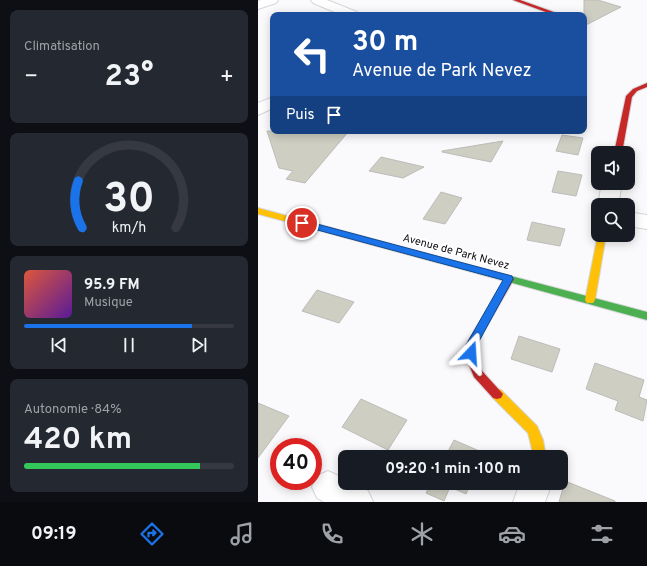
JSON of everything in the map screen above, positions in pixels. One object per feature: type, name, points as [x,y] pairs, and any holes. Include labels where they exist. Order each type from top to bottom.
[{"type":"street","points":[[258,5],[272,0]]},
{"type":"street","points":[[317,0],[346,12]]},
{"type":"street","points":[[515,0],[550,12]]},
{"type":"street","points":[[619,146],[629,96],[635,90],[647,86]]},
{"type":"street","points":[[258,110],[270,103]]},
{"type":"street","name":"Avenue de Park Nevez","points":[[258,211],[647,316]]},
{"type":"street","points":[[635,220],[647,222]]},
{"type":"street","points":[[590,300],[601,242]]},
{"type":"street","points":[[508,279],[472,345],[472,360],[478,374],[533,430],[539,450]]},
{"type":"street","points":[[328,487],[357,502]]},
{"type":"street","points":[[529,502],[533,490]]},
{"type":"building","points":[[584,0],[598,0],[621,7],[587,24],[587,12],[584,12]]},
{"type":"building","points":[[267,131],[270,131],[270,134],[346,134],[305,183],[286,179],[293,171],[279,168]]},
{"type":"building","points":[[562,135],[583,138],[578,155],[556,151]]},
{"type":"building","points":[[503,141],[491,162],[442,152],[442,151]]},
{"type":"building","points":[[381,157],[424,167],[403,178],[369,171]]},
{"type":"building","points":[[558,171],[582,175],[576,196],[552,192]]},
{"type":"building","points":[[441,192],[462,198],[445,224],[423,219]]},
{"type":"building","points":[[532,222],[565,229],[560,246],[527,240]]},
{"type":"building","points":[[317,290],[354,302],[339,323],[302,311]]},
{"type":"building","points":[[519,336],[560,349],[552,372],[511,359]]},
{"type":"building","points":[[595,363],[644,380],[639,397],[647,400],[643,421],[615,410],[618,401],[586,389]]},
{"type":"building","points":[[361,399],[407,420],[388,450],[342,427]]},
{"type":"building","points":[[258,403],[289,416],[273,438],[270,438],[270,442],[258,458]]},
{"type":"building","points":[[454,440],[477,450],[449,450]]},
{"type":"building","points":[[568,482],[615,501],[615,502],[559,502],[562,490],[568,490]]},
{"type":"building","points":[[428,490],[449,490],[444,501],[426,493]]},
{"type":"building","points":[[457,490],[468,490],[466,494]]},
{"type":"traffic: fast","points":[[439,260],[647,316]]},
{"type":"traffic: slow","points":[[258,211],[439,260]]},
{"type":"traffic: slow","points":[[590,300],[601,242]]},
{"type":"traffic: slow","points":[[497,394],[533,430],[539,450]]},
{"type":"traffic: jam","points":[[515,0],[550,12]]},
{"type":"traffic: jam","points":[[619,146],[629,96],[635,90],[647,85]]},
{"type":"traffic: jam","points":[[497,394],[478,374],[472,360],[471,345],[509,279]]},
{"type":"route","points":[[302,223],[508,279],[472,345],[471,353]]}]
